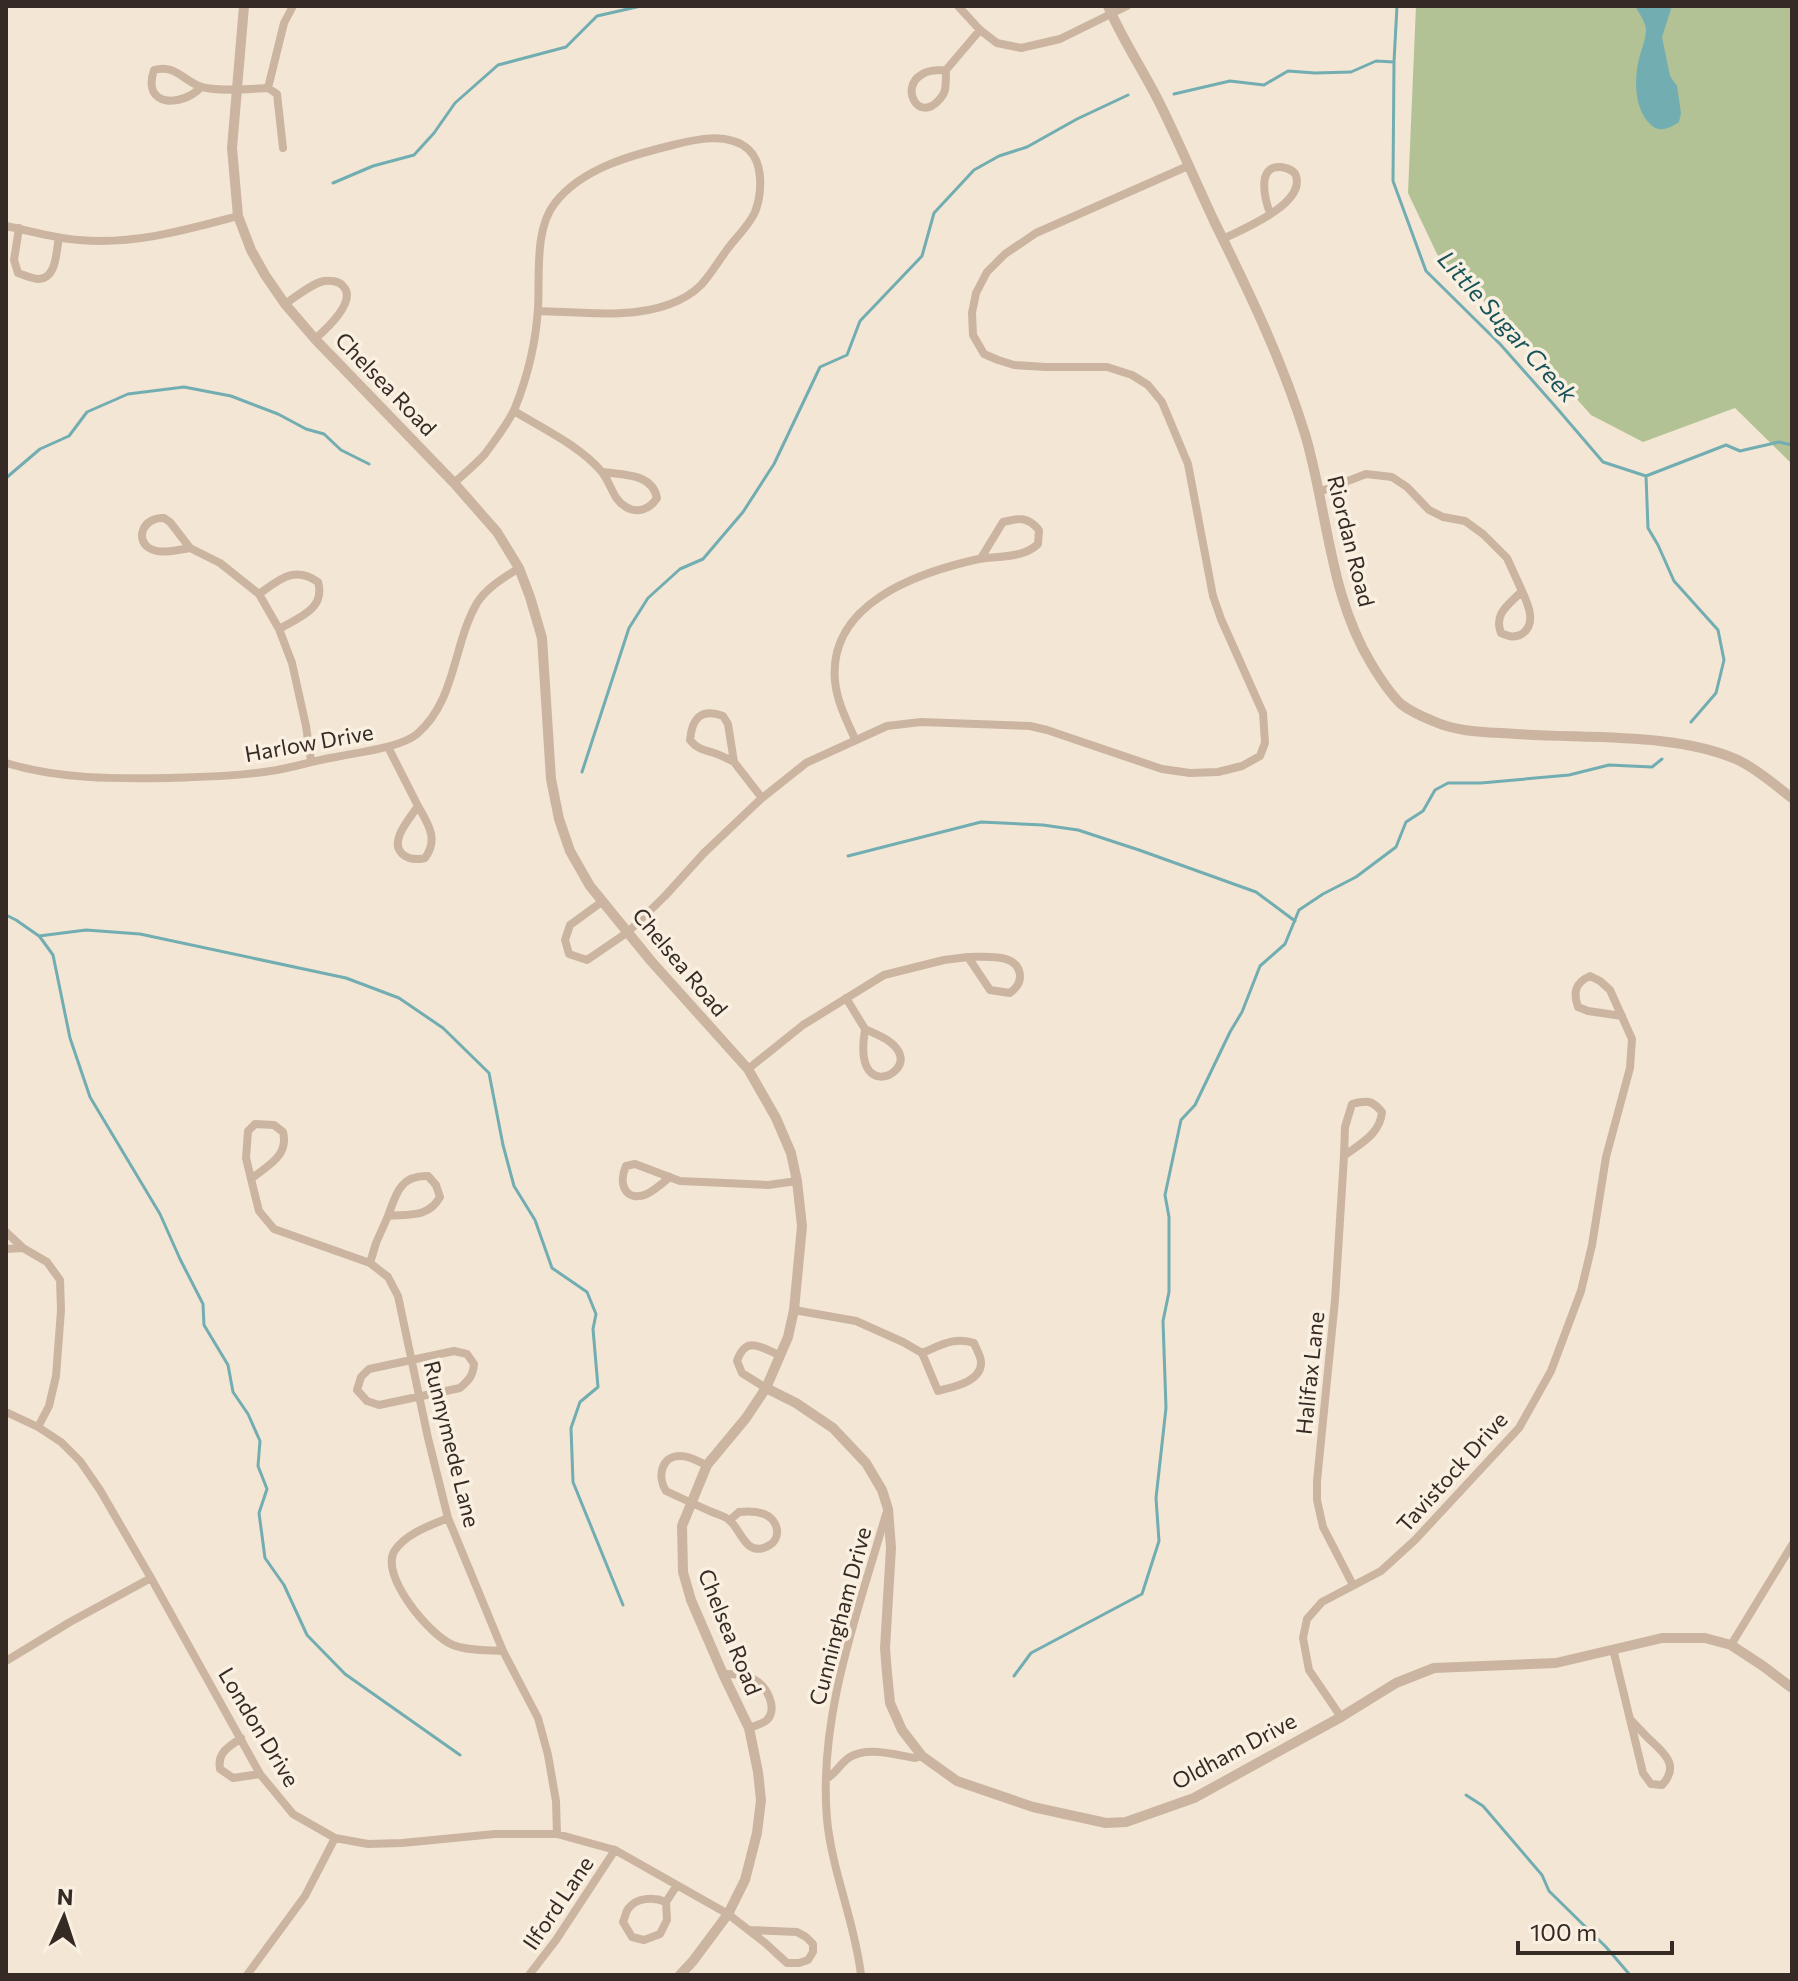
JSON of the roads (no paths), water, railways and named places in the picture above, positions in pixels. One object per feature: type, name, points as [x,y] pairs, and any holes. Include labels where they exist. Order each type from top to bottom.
[{"type":"street","name":"Chelsea Road","points":[[244,6],[232,148],[238,216],[251,250],[285,304],[454,483],[497,532],[519,568],[542,638],[551,779],[559,819],[570,851],[590,886],[748,1069],[776,1118],[791,1153],[802,1226],[794,1310],[788,1337],[766,1388],[707,1465],[682,1526],[683,1572],[691,1600],[749,1728],[761,1800],[757,1833],[745,1880],[728,1914],[680,1975]]},
{"type":"street","points":[[268,88],[284,23],[293,6]]},
{"type":"street","points":[[958,6],[997,43],[1021,48],[1060,39],[1109,10],[1127,6]]},
{"type":"street","name":"Riordan Road","points":[[1109,10],[1159,102],[1288,381],[1306,438],[1343,603],[1361,648],[1380,679],[1401,704],[1434,722],[1465,731],[1680,743],[1738,760],[1792,798]]},
{"type":"street","points":[[946,70],[929,71],[917,76],[912,100],[918,106],[925,108],[941,99],[946,70],[980,30]]},
{"type":"street","points":[[201,87],[176,101],[163,100],[154,95],[150,88],[154,70],[164,67],[201,87],[268,88],[277,94],[283,148]]},
{"type":"street","points":[[454,483],[483,456],[514,411],[529,363],[538,311],[540,256],[546,218],[555,203],[581,179],[599,169],[656,149],[712,138],[732,141],[755,156],[760,187],[754,215],[701,285],[681,300],[642,311],[538,311]]},
{"type":"street","points":[[603,901],[570,925],[565,940],[569,954],[587,960],[628,932],[704,853],[762,798],[806,763],[887,726],[921,722],[1014,724],[1047,730],[1162,769],[1190,773],[1218,772],[1242,766],[1260,756],[1265,743],[1263,713],[1213,596],[1188,464],[1162,402],[1148,385],[1132,375],[1107,367],[1014,365],[984,354],[973,335],[972,313],[976,293],[987,272],[1005,254],[1036,233],[1188,166]]},
{"type":"street","points":[[1223,239],[1270,213],[1285,204],[1296,189],[1296,176],[1292,170],[1274,167],[1268,171],[1264,180],[1265,200],[1270,213]]},
{"type":"street","points":[[6,226],[82,241],[125,241],[164,236],[238,216]]},
{"type":"street","points":[[19,228],[15,267],[18,273],[38,279],[53,271],[59,238]]},
{"type":"street","points":[[285,304],[323,281],[343,285],[346,300],[338,317],[315,339]]},
{"type":"street","points":[[514,411],[576,449],[603,472],[618,501],[627,508],[640,510],[651,507],[657,498],[655,489],[642,478],[603,472]]},
{"type":"street","points":[[1319,492],[1366,474],[1392,477],[1407,487],[1429,510],[1443,517],[1465,521],[1483,534],[1507,558],[1528,604],[1530,623],[1526,631],[1518,637],[1509,637],[1501,633],[1498,618],[1522,591]]},
{"type":"street","points":[[190,548],[158,551],[148,547],[144,541],[145,525],[150,520],[164,518],[190,548],[220,563],[259,594],[279,629],[292,663],[311,761]]},
{"type":"street","points":[[855,739],[842,709],[834,678],[838,651],[854,619],[877,597],[930,572],[981,558],[1030,551],[1038,544],[1039,530],[1027,519],[1003,522],[981,558]]},
{"type":"street","name":"Harlow Drive","points":[[6,763],[63,774],[124,778],[236,774],[278,769],[388,747],[416,735],[436,711],[478,601],[492,586],[519,568]]},
{"type":"street","points":[[259,594],[285,576],[303,575],[318,582],[320,596],[314,608],[279,629]]},
{"type":"street","points":[[734,762],[728,724],[723,716],[700,715],[691,729],[690,740],[694,746],[734,762],[762,798]]},
{"type":"street","points":[[388,747],[430,829],[433,838],[425,858],[414,860],[406,858],[398,843],[400,833],[418,806]]},
{"type":"street","points":[[748,1069],[803,1025],[884,975],[929,963],[968,957],[991,957],[1011,961],[1019,970],[1021,979],[1017,988],[1010,993],[990,990],[968,957]]},
{"type":"street","name":"Tavistock Drive","points":[[1341,1717],[1309,1670],[1303,1638],[1307,1619],[1322,1602],[1381,1571],[1415,1540],[1519,1428],[1551,1371],[1581,1291],[1606,1157],[1630,1068],[1632,1039],[1622,1016],[1610,990],[1590,976],[1581,981],[1576,988],[1578,1007],[1622,1016]]},
{"type":"street","points":[[846,998],[865,1029],[895,1046],[900,1055],[901,1063],[886,1077],[877,1077],[868,1071],[863,1057],[865,1029]]},
{"type":"street","name":"Halifax Lane","points":[[1344,1156],[1373,1134],[1381,1123],[1382,1112],[1376,1104],[1364,1101],[1352,1104],[1345,1127],[1335,1300],[1317,1481],[1317,1500],[1323,1527],[1353,1585]]},
{"type":"street","name":"Runnymede Lane","points":[[251,1179],[281,1154],[286,1143],[283,1132],[274,1125],[255,1124],[248,1131],[246,1158],[251,1179],[259,1211],[274,1229],[370,1263],[388,1277],[398,1296],[448,1518],[503,1651],[538,1718],[556,1801],[557,1834]]},
{"type":"street","points":[[670,1177],[649,1193],[639,1196],[625,1190],[622,1182],[626,1166],[635,1164],[670,1177],[680,1181],[768,1185],[797,1181]]},
{"type":"street","points":[[370,1263],[396,1193],[406,1181],[416,1176],[428,1176],[436,1185],[440,1197],[434,1207],[422,1213],[388,1216]]},
{"type":"street","points":[[6,1232],[23,1248],[47,1262],[60,1280],[56,1376],[49,1406],[38,1427]]},
{"type":"street","points":[[6,1249],[23,1248]]},
{"type":"street","points":[[794,1310],[856,1321],[922,1353],[938,1391],[976,1376],[982,1360],[974,1343],[966,1340],[942,1344],[922,1353]]},
{"type":"street","points":[[766,1388],[742,1373],[737,1361],[744,1348],[750,1345],[779,1355]]},
{"type":"street","points":[[454,1351],[467,1354],[474,1364],[473,1373],[460,1388],[379,1405],[367,1401],[357,1390],[361,1377],[369,1369],[412,1360],[454,1351]]},
{"type":"street","name":"Oldham Drive","points":[[766,1388],[796,1403],[833,1428],[866,1463],[882,1490],[888,1509],[891,1548],[885,1648],[890,1703],[902,1730],[922,1756],[957,1781],[1033,1807],[1106,1823],[1126,1822],[1194,1798],[1396,1683],[1434,1668],[1556,1663],[1662,1638],[1705,1638],[1731,1645],[1792,1688]]},
{"type":"street","name":"London Drive","points":[[6,1412],[61,1442],[80,1461],[151,1578],[260,1774],[293,1814],[335,1838],[368,1844],[495,1834],[557,1834],[615,1850],[728,1914],[787,1963],[808,1960],[813,1952],[813,1944],[797,1932],[749,1930]]},
{"type":"street","points":[[707,1465],[686,1456],[671,1458],[660,1474],[661,1483],[666,1491],[730,1520],[748,1545],[757,1549],[773,1542],[778,1533],[772,1519],[765,1514],[739,1512],[730,1520]]},
{"type":"street","name":"Cunningham Drive","points":[[861,1975],[827,1821],[826,1779],[835,1693],[888,1509]]},
{"type":"street","points":[[448,1518],[411,1534],[393,1552],[394,1575],[414,1611],[452,1645],[503,1651]]},
{"type":"street","points":[[1731,1645],[1790,1551]]},
{"type":"street","points":[[6,1661],[151,1578]]},
{"type":"street","points":[[1613,1649],[1643,1773],[1651,1784],[1662,1785],[1668,1779],[1669,1758],[1630,1719]]},
{"type":"street","points":[[723,1674],[754,1679],[771,1700],[771,1712],[766,1721],[749,1728]]},
{"type":"street","points":[[241,1738],[221,1753],[220,1769],[233,1778],[260,1774]]},
{"type":"street","points":[[826,1779],[850,1757],[864,1752],[915,1758],[922,1756]]},
{"type":"street","points":[[247,1975],[305,1896],[335,1838]]},
{"type":"street","name":"Ilford Lane","points":[[529,1975],[556,1940],[615,1850]]},
{"type":"street","points":[[666,1902],[640,1899],[628,1909],[623,1922],[632,1937],[644,1940],[660,1934],[667,1920],[666,1902],[677,1885]]},
{"type":"water","points":[[1635,6],[1672,6],[1662,37],[1670,76],[1677,86],[1681,113],[1679,122],[1665,129],[1651,125],[1638,103],[1636,76],[1646,29]]},
{"type":"waterway","points":[[333,183],[373,166],[414,155],[455,103],[498,65],[566,47],[597,16],[641,6]]},
{"type":"waterway","name":"Little Sugar Creek","points":[[1397,6],[1393,181],[1426,271],[1500,344],[1603,462],[1646,476],[1726,445],[1740,451],[1779,442],[1792,445]]},
{"type":"waterway","points":[[1174,94],[1230,81],[1264,85],[1288,71],[1351,72],[1376,61],[1394,62]]},
{"type":"waterway","points":[[582,772],[629,628],[648,598],[680,569],[703,559],[743,512],[774,464],[820,367],[847,355],[860,321],[922,256],[934,213],[974,170],[999,156],[1027,147],[1128,95]]},
{"type":"waterway","points":[[6,478],[40,449],[69,436],[87,412],[128,394],[184,387],[231,396],[278,414],[306,429],[324,434],[341,450],[369,464]]},
{"type":"waterway","points":[[1646,476],[1648,528],[1674,581],[1718,630],[1724,660],[1716,693],[1691,722]]},
{"type":"waterway","points":[[1014,1676],[1031,1653],[1142,1594],[1159,1541],[1156,1498],[1166,1408],[1163,1321],[1169,1292],[1169,1217],[1165,1195],[1181,1120],[1195,1105],[1242,1012],[1260,966],[1285,944],[1299,910],[1356,877],[1396,847],[1406,822],[1423,811],[1435,790],[1448,783],[1569,775],[1609,765],[1652,767],[1662,759]]},
{"type":"waterway","points":[[848,856],[981,822],[1078,830],[1256,892],[1295,921]]},
{"type":"waterway","points":[[6,915],[39,936],[86,930],[140,934],[346,978],[399,998],[443,1028],[489,1073],[514,1186],[535,1220],[552,1268],[587,1292],[596,1314],[593,1329],[598,1387],[580,1402],[571,1428],[573,1482],[623,1605]]},
{"type":"waterway","points":[[40,937],[53,955],[70,1038],[90,1097],[160,1214],[203,1304],[204,1325],[228,1365],[233,1392],[248,1414],[260,1441],[258,1466],[267,1489],[259,1513],[265,1558],[284,1585],[307,1635],[345,1674],[460,1755]]},
{"type":"waterway","points":[[1466,1795],[1483,1806],[1542,1875],[1549,1891],[1630,1975]]}]
